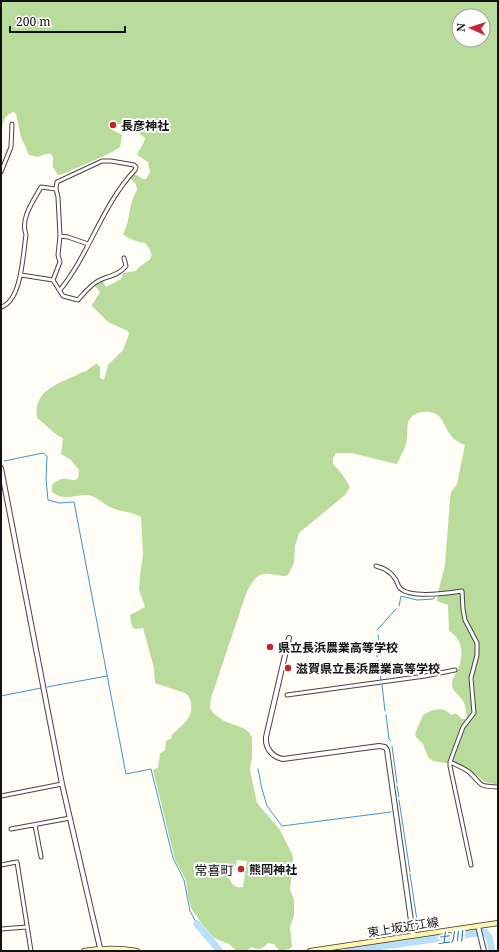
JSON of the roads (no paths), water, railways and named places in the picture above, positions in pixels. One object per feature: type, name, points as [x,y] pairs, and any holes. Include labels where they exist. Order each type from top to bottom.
[{"type":"main road","name":"東上坂近江線","points":[[310,951],[417,935],[479,928],[498,924]]},
{"type":"main road","points":[[84,951],[100,948],[137,951]]},
{"type":"street","points":[[1,172],[11,147],[12,124]]},
{"type":"street","points":[[53,280],[60,262],[58,255],[60,236],[58,197],[56,189],[57,182],[102,162],[111,161],[134,165],[135,170],[108,205],[77,264],[60,290]]},
{"type":"street","points":[[1,307],[12,299],[21,275],[26,235],[26,213],[41,186],[56,189]]},
{"type":"street","points":[[60,236],[68,237],[88,244]]},
{"type":"street","points":[[21,275],[53,280],[63,296],[78,300],[99,281],[114,276],[123,270],[126,266],[124,258]]},
{"type":"street","points":[[1,468],[62,784],[100,948]]},
{"type":"street","points":[[376,566],[385,568],[394,576],[400,588],[405,591],[418,594],[462,591],[465,620],[477,643],[477,655],[471,678],[474,713],[463,727],[450,762],[450,766],[471,865]]},
{"type":"street","points":[[289,638],[266,737],[268,749],[275,756],[283,759],[379,746],[385,747],[387,750],[417,935]]},
{"type":"street","points":[[287,695],[425,676],[455,670]]},
{"type":"street","points":[[450,762],[469,772],[480,785],[486,787],[498,787]]},
{"type":"street","points":[[1,796],[62,784]]},
{"type":"street","points":[[11,829],[70,818]]},
{"type":"street","points":[[35,825],[41,857]]},
{"type":"street","points":[[1,864],[17,862],[31,951]]},
{"type":"street","points":[[1,929],[27,927]]},
{"type":"street","points":[[479,928],[484,951]]},
{"type":"waterway","points":[[4,461],[43,453],[47,456],[46,479],[48,500],[59,503],[74,502],[126,774],[151,769],[173,858],[184,880],[190,911],[197,924]]},
{"type":"waterway","points":[[399,606],[401,596],[417,600],[433,599],[436,595]]},
{"type":"waterway","points":[[377,630],[396,609]]},
{"type":"waterway","points":[[377,657],[380,648],[378,635]]},
{"type":"waterway","points":[[378,660],[381,680]]},
{"type":"waterway","points":[[47,687],[107,676]]},
{"type":"waterway","points":[[382,685],[385,711]]},
{"type":"waterway","points":[[1,696],[41,688]]},
{"type":"waterway","points":[[386,715],[389,739],[391,741]]},
{"type":"waterway","points":[[392,746],[397,783]]},
{"type":"waterway","points":[[258,769],[267,806],[282,826],[391,812]]},
{"type":"waterway","points":[[397,786],[399,797]]},
{"type":"waterway","points":[[399,800],[410,872]]},
{"type":"waterway","points":[[410,874],[419,932]]},
{"type":"waterway","name":"土川","points":[[197,924],[220,951]]},
{"type":"waterway","name":"土川","points":[[348,951],[485,932],[489,937],[492,951]]},
{"type":"place","name":"長彦神社","points":[[113,125]]},
{"type":"place","name":"県立長浜農業高等学校","points":[[270,647]]},
{"type":"place","name":"滋賀県立長浜農業高等学校","points":[[288,668]]},
{"type":"place","name":"熊岡神社","points":[[241,869]]},
{"type":"district","name":"常喜町","points":[[214,870]]}]
